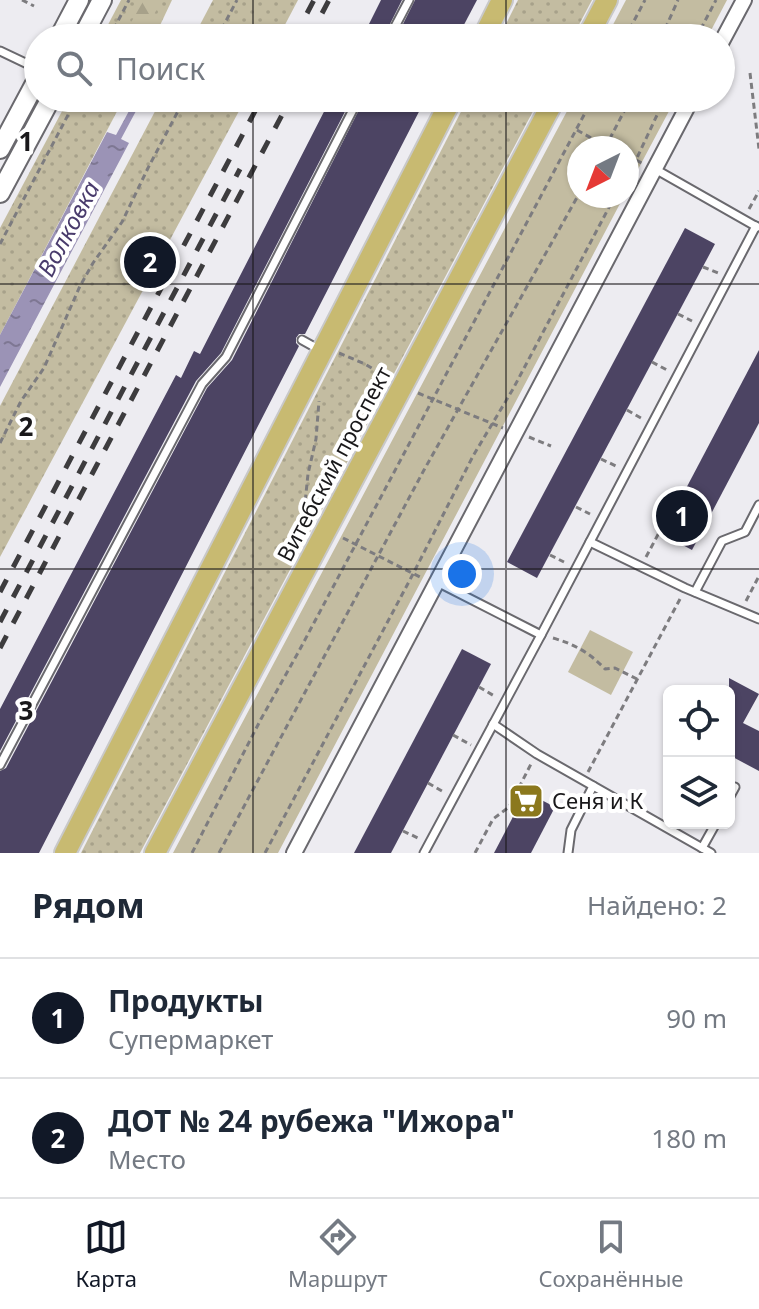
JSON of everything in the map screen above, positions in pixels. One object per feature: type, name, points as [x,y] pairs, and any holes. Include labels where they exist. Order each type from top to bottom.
[{"type":"main road","points":[[490,24],[502,0]]},
{"type":"main road","points":[[594,24],[607,0]]},
{"type":"main road","points":[[65,853],[445,112]]},
{"type":"main road","name":"Витебский проспект","points":[[155,853],[548,112]]},
{"type":"street","points":[[66,24],[79,0]]},
{"type":"street","points":[[89,24],[102,0]]},
{"type":"street","points":[[731,24],[744,0]]},
{"type":"street","points":[[0,149],[24,104]]},
{"type":"street","points":[[0,193],[43,112]]},
{"type":"street","points":[[294,853],[685,112]]},
{"type":"lane","points":[[396,24],[409,0]]},
{"type":"lane","points":[[0,51],[24,62]]},
{"type":"lane","points":[[0,765],[202,384],[226,357],[352,112]]},
{"type":"lane","points":[[424,853],[758,227],[655,169]]},
{"type":"lane","points":[[249,312],[258,316]]},
{"type":"lane","points":[[302,340],[322,351]]},
{"type":"lane","points":[[695,592],[722,541],[745,532],[759,505]]},
{"type":"lane","points":[[590,542],[685,588],[759,619]]},
{"type":"lane","points":[[437,582],[541,635]]},
{"type":"lane","points":[[493,724],[537,754],[711,853]]},
{"type":"lane","points":[[568,853],[571,830],[593,786]]},
{"type":"lane","points":[[702,848],[713,829]]},
{"type":"path","points":[[22,0],[34,6]]},
{"type":"path","points":[[116,24],[129,0]]},
{"type":"path","points":[[224,24],[237,0]]},
{"type":"path","points":[[632,24],[645,0]]},
{"type":"path","points":[[667,24],[678,0]]},
{"type":"path","points":[[703,24],[716,0]]},
{"type":"path","points":[[750,73],[759,149]]},
{"type":"path","points":[[0,244],[70,112]]},
{"type":"path","points":[[0,443],[21,401],[44,368],[80,286],[122,222],[178,112]]},
{"type":"path","points":[[192,853],[586,112]]},
{"type":"path","points":[[612,136],[624,112]]},
{"type":"path","points":[[639,154],[658,112]]},
{"type":"path","points":[[577,130],[588,136]]},
{"type":"path","points":[[744,219],[759,191]]},
{"type":"path","points":[[219,853],[458,409],[571,208]]},
{"type":"path","points":[[265,853],[473,456],[520,376],[609,208]]},
{"type":"path","points":[[703,267],[729,278]]},
{"type":"path","points":[[678,314],[703,327]]},
{"type":"path","points":[[322,351],[340,353],[433,400],[551,446]]},
{"type":"path","points":[[652,362],[678,375]]},
{"type":"path","points":[[627,410],[652,423]]},
{"type":"path","points":[[601,459],[628,471]]},
{"type":"path","points":[[640,567],[676,501]]},
{"type":"path","points":[[576,507],[602,520]]},
{"type":"path","points":[[550,555],[577,568]]},
{"type":"path","points":[[741,611],[759,576]]},
{"type":"path","points":[[583,780],[685,588]]},
{"type":"path","points":[[567,642],[593,656],[605,669],[615,668],[637,679]]},
{"type":"path","points":[[479,687],[505,702]]},
{"type":"path","points":[[453,735],[480,749]]},
{"type":"path","points":[[475,853],[493,819],[509,807],[537,754]]},
{"type":"path","points":[[428,783],[454,797]]},
{"type":"path","points":[[403,831],[429,844]]},
{"type":"green space","points":[[121,0],[172,0],[161,24],[108,24]]},
{"type":"green space","points":[[144,0],[162,0],[149,24],[130,24]]},
{"type":"green space","points":[[213,0],[298,0],[285,24],[200,24]]},
{"type":"green space","points":[[518,0],[592,0],[579,24],[506,24]]},
{"type":"green space","points":[[626,0],[727,0],[714,24],[613,24]]},
{"type":"green space","points":[[62,112],[117,112],[0,335],[0,228]]},
{"type":"green space","points":[[155,112],[238,112],[0,557],[0,406]]},
{"type":"green space","points":[[461,112],[533,112],[140,853],[81,853]]},
{"type":"green space","points":[[567,112],[669,112],[639,167],[639,136],[567,136],[567,208],[618,208],[278,853],[173,853]]},
{"type":"green space","points":[[590,630],[633,652],[611,695],[568,672]]},
{"type":"water","name":"Волковка","points":[[128,112],[135,112],[121,139],[129,143],[0,387],[0,335],[107,132],[116,135]]},
{"type":"building","points":[[381,0],[402,0],[390,24],[369,24]]},
{"type":"building","points":[[415,0],[477,0],[464,24],[403,24]]},
{"type":"building","points":[[324,112],[345,112],[221,353],[196,381],[0,751],[0,709],[176,375],[181,378],[194,351],[200,354]]},
{"type":"building","points":[[358,112],[419,112],[305,334],[299,334],[296,338],[299,346],[39,853],[0,853],[0,771],[6,768],[207,388],[232,360]]},
{"type":"building","points":[[685,228],[715,244],[537,578],[507,562]]},
{"type":"building","points":[[759,350],[759,423],[692,550],[662,534]]},
{"type":"building","points":[[462,649],[491,664],[391,853],[354,853]]},
{"type":"building","points":[[729,678],[759,694],[743,723],[759,731],[759,771],[735,758],[735,685],[729,685]]},
{"type":"building","points":[[526,792],[555,807],[531,853],[494,853]]},
{"type":"railway","points":[[301,24],[314,0]]},
{"type":"railway","points":[[316,24],[329,0]]},
{"type":"railway","points":[[0,592],[255,112]]},
{"type":"railway","points":[[0,648],[284,112]]},
{"type":"railway","points":[[0,622],[240,169]]},
{"type":"place","name":"ДОТ № 24 рубежа \"Ижора\"","points":[[150,262]]},
{"type":"place","name":"Продукты","points":[[682,516]]},
{"type":"place","name":"Сеня и К","points":[[526,801]]}]
